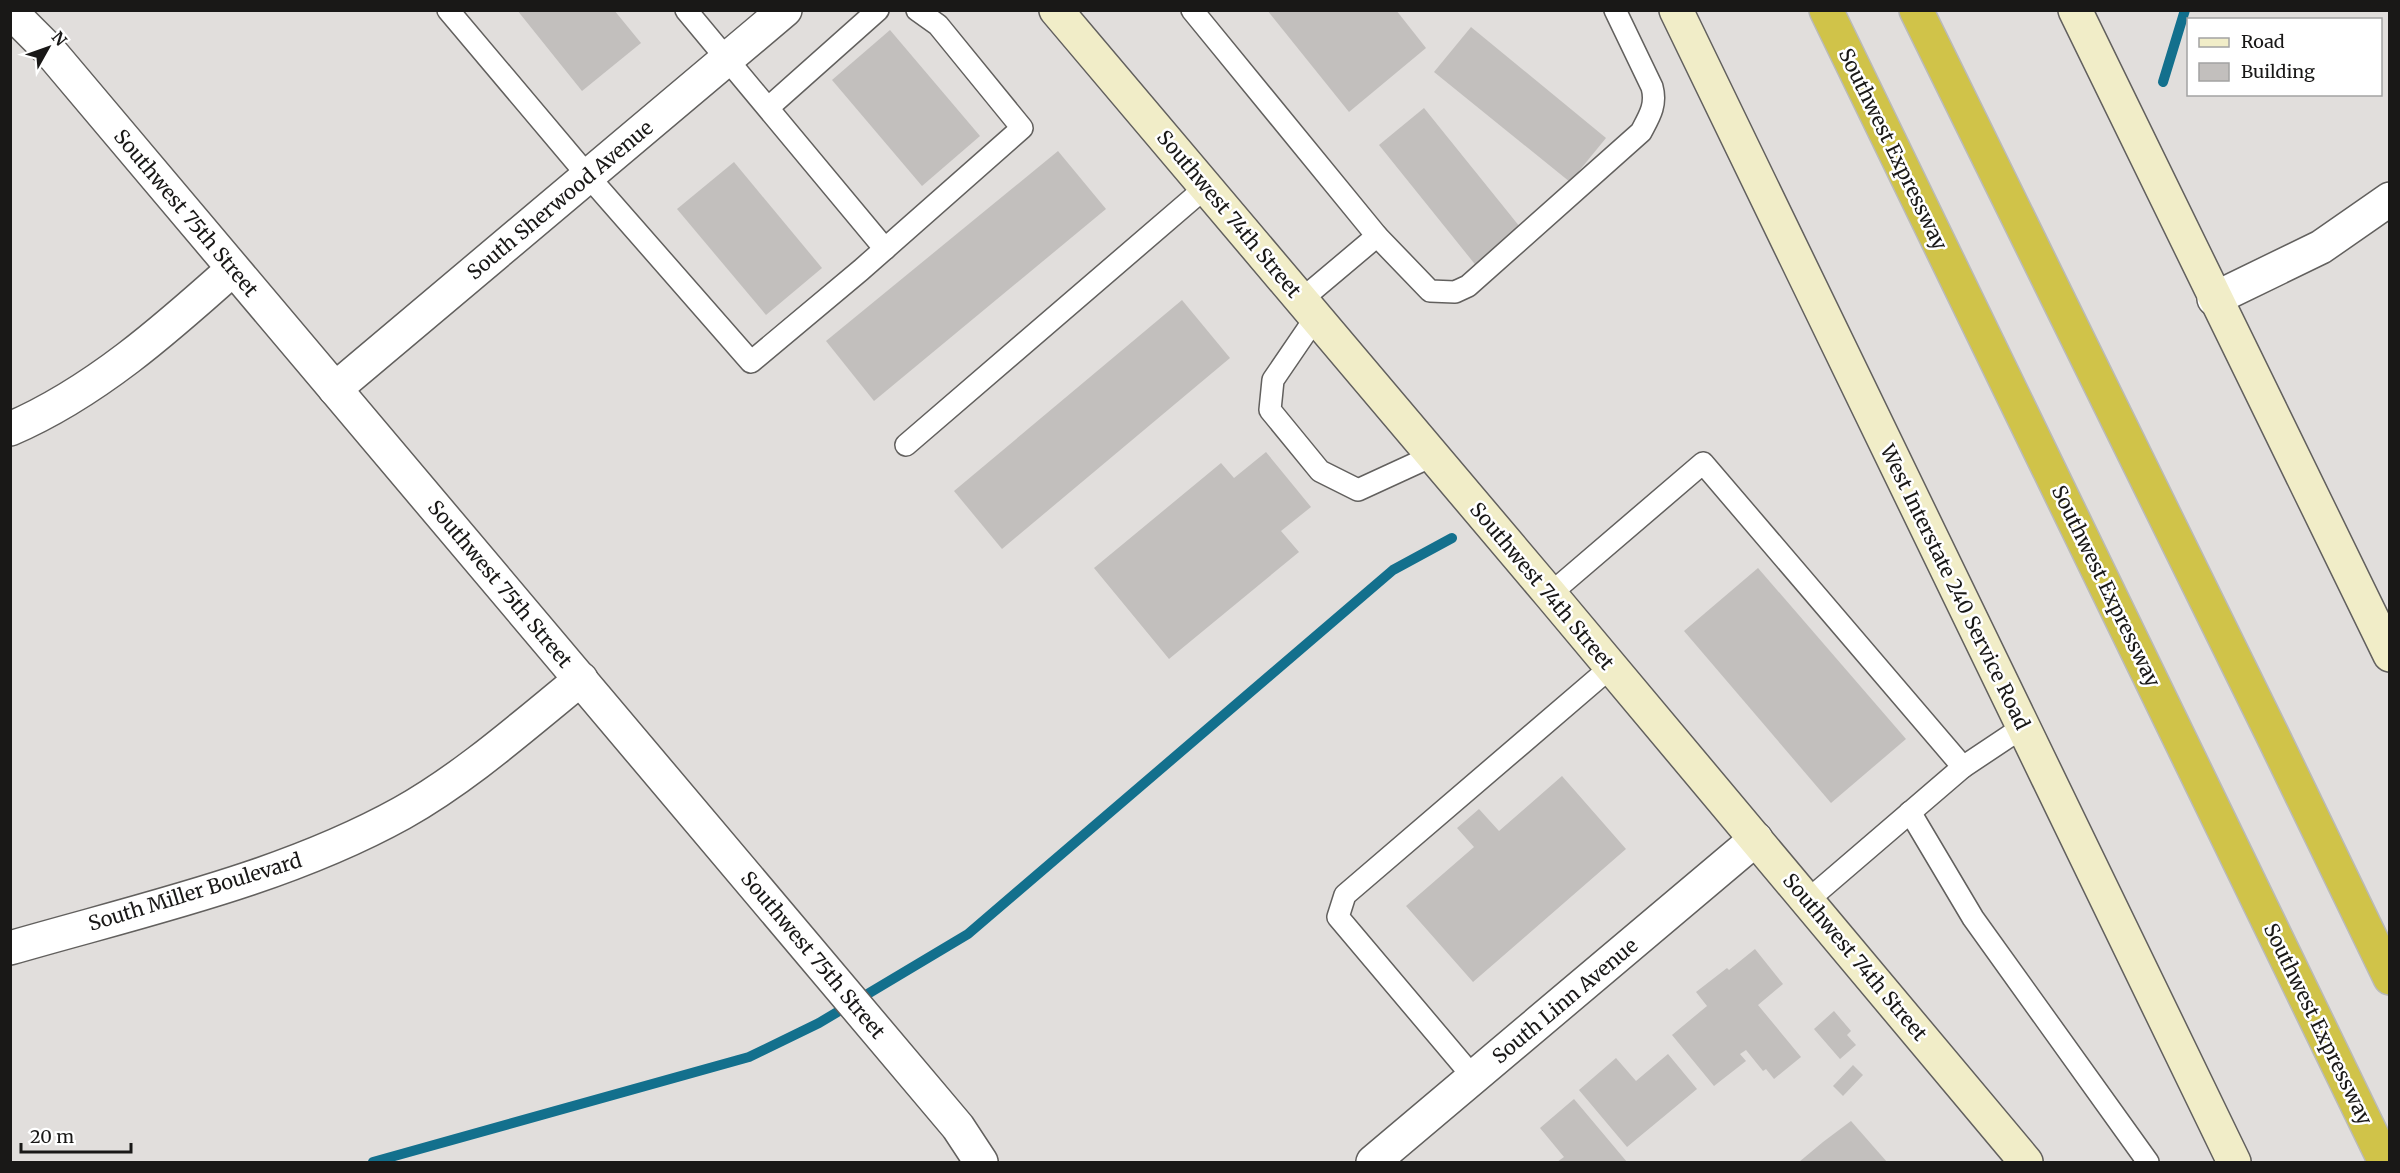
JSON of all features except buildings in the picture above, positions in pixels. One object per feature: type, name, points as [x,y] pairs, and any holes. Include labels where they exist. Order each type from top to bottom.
[{"type":"highway","name":"Southwest Expressway","points":[[1826,10],[2385,1162]]},
{"type":"highway","points":[[1916,10],[2390,978]]},
{"type":"main road","name":"Southwest 74th Street","points":[[1056,10],[1808,900],[2026,1162]]},
{"type":"main road","name":"West Interstate 240 Service Road","points":[[1676,10],[2234,1162]]},
{"type":"main road","points":[[2075,10],[2390,655]]},
{"type":"street","name":"South Sherwood Avenue","points":[[335,389],[785,10]]},
{"type":"street","name":"Southwest 75th Street","points":[[10,11],[49,50],[877,1031],[958,1128],[981,1162]]},
{"type":"street","points":[[2214,298],[2321,248],[2390,199]]},
{"type":"street","points":[[10,429],[61,402],[104,374],[183,313],[233,269]]},
{"type":"street","name":"South Miller Boulevard","points":[[10,948],[264,874],[366,831],[438,791],[580,679]]},
{"type":"street","name":"South Linn Avenue","points":[[1373,1162],[1756,839]]},
{"type":"lane","points":[[448,10],[588,176],[751,362],[885,249],[1022,128],[938,25],[917,10]]},
{"type":"lane","points":[[769,107],[878,10]]},
{"type":"lane","points":[[1192,10],[1377,236],[1430,291],[1455,292],[1468,286],[1641,132],[1652,112],[1655,97],[1615,10]]},
{"type":"lane","points":[[690,12],[885,249]]},
{"type":"lane","points":[[906,445],[1206,187]]},
{"type":"lane","points":[[1377,236],[1308,309],[1273,380],[1270,410],[1320,471],[1358,490],[1432,456]]},
{"type":"lane","points":[[1550,594],[1703,463],[1963,767]]},
{"type":"lane","points":[[1474,1078],[1338,917],[1345,895],[1611,667]]},
{"type":"lane","points":[[1808,900],[1963,767],[2023,726]]},
{"type":"lane","points":[[1910,812],[1973,918],[2148,1162]]},
{"type":"waterway","points":[[2163,82],[2185,10]]},
{"type":"waterway","points":[[373,1162],[749,1057],[819,1023],[968,934],[1393,570],[1452,538]]}]
